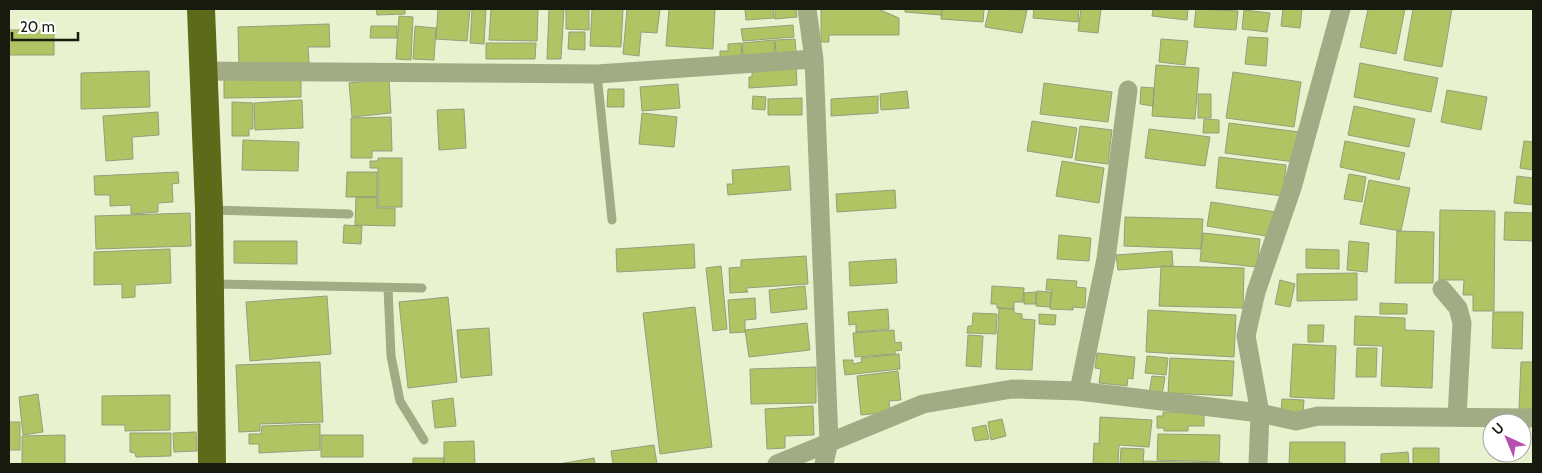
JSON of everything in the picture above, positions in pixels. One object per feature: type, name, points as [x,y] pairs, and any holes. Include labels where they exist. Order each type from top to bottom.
[{"type":"highway","points":[[201,9],[209,210],[212,464]]},
{"type":"street","points":[[807,9],[814,59],[829,442],[824,464]]},
{"type":"street","points":[[1258,464],[1260,413],[1246,336],[1250,314],[1292,188],[1341,9]]},
{"type":"street","points":[[203,71],[597,74],[814,59]]},
{"type":"street","points":[[1079,392],[1106,259],[1128,90]]},
{"type":"street","points":[[1442,290],[1458,308],[1462,323],[1457,417]]},
{"type":"street","points":[[776,464],[923,404],[1012,389],[1079,392],[1260,413],[1296,421],[1318,416],[1533,418]]},
{"type":"lane","points":[[597,74],[612,220]]},
{"type":"lane","points":[[209,210],[349,214]]},
{"type":"lane","points":[[210,284],[422,288]]},
{"type":"lane","points":[[388,288],[391,356],[400,400],[424,440]]},
{"type":"building","points":[[376,9],[405,9],[405,14],[377,15]]},
{"type":"building","points":[[438,9],[470,9],[467,41],[436,39]]},
{"type":"building","points":[[472,9],[486,9],[484,44],[470,43]]},
{"type":"building","points":[[491,9],[538,9],[537,41],[489,40]]},
{"type":"building","points":[[549,9],[564,9],[561,59],[547,59]]},
{"type":"building","points":[[566,9],[589,9],[589,30],[566,29]]},
{"type":"building","points":[[592,9],[623,9],[621,47],[590,46]]},
{"type":"building","points":[[627,9],[660,9],[657,33],[641,32],[639,56],[623,54]]},
{"type":"building","points":[[669,9],[715,9],[713,49],[666,46]]},
{"type":"building","points":[[745,9],[773,9],[774,18],[746,20]]},
{"type":"building","points":[[775,9],[796,9],[797,17],[775,19]]},
{"type":"building","points":[[821,9],[878,9],[899,18],[899,35],[829,35],[829,42],[821,42]]},
{"type":"building","points":[[905,9],[942,9],[941,15],[905,12]]},
{"type":"building","points":[[942,9],[984,9],[983,22],[941,19]]},
{"type":"building","points":[[989,9],[1027,10],[1022,33],[985,27]]},
{"type":"building","points":[[1034,9],[1079,9],[1078,22],[1033,18]]},
{"type":"building","points":[[1081,9],[1101,9],[1098,33],[1078,31]]},
{"type":"building","points":[[1153,9],[1188,9],[1187,20],[1152,16]]},
{"type":"building","points":[[1196,9],[1238,11],[1236,30],[1194,27]]},
{"type":"building","points":[[1283,9],[1302,9],[1300,28],[1281,26]]},
{"type":"building","points":[[1368,9],[1405,9],[1396,54],[1360,47]]},
{"type":"building","points":[[1413,9],[1452,9],[1442,67],[1404,60]]},
{"type":"building","points":[[1244,10],[1270,13],[1267,32],[1242,29]]},
{"type":"building","points":[[399,16],[413,17],[411,60],[396,59]]},
{"type":"building","points":[[329,24],[330,47],[308,47],[309,63],[239,65],[238,27]]},
{"type":"building","points":[[793,25],[794,37],[743,41],[741,29]]},
{"type":"building","points":[[371,26],[397,26],[397,38],[370,38]]},
{"type":"building","points":[[415,26],[436,28],[434,60],[413,59]]},
{"type":"building","points":[[9,30],[54,30],[54,55],[9,55]]},
{"type":"building","points":[[569,32],[585,32],[585,50],[568,49]]},
{"type":"building","points":[[1248,37],[1268,38],[1266,66],[1245,64]]},
{"type":"building","points":[[795,39],[796,52],[776,53],[775,40]]},
{"type":"building","points":[[1161,39],[1188,41],[1185,65],[1159,62]]},
{"type":"building","points":[[774,40],[775,53],[743,56],[742,43]]},
{"type":"building","points":[[486,43],[536,43],[535,59],[486,59]]},
{"type":"building","points":[[741,43],[742,56],[720,58],[720,51],[728,51],[728,44]]},
{"type":"building","points":[[1360,63],[1438,78],[1431,112],[1354,97]]},
{"type":"building","points":[[1156,65],[1199,68],[1195,119],[1152,116]]},
{"type":"building","points":[[796,67],[797,85],[749,88],[749,77],[752,77],[752,70]]},
{"type":"building","points":[[149,71],[150,107],[81,109],[81,73]]},
{"type":"building","points":[[1233,72],[1301,82],[1294,127],[1226,118]]},
{"type":"building","points":[[301,77],[301,97],[224,98],[224,78]]},
{"type":"building","points":[[389,79],[391,113],[352,117],[349,83]]},
{"type":"building","points":[[1044,83],[1112,92],[1108,122],[1040,114]]},
{"type":"building","points":[[678,84],[680,108],[642,111],[640,87]]},
{"type":"building","points":[[1141,87],[1154,88],[1153,106],[1140,104]]},
{"type":"building","points":[[608,89],[624,89],[624,107],[607,107]]},
{"type":"building","points":[[1447,90],[1487,97],[1481,130],[1441,122]]},
{"type":"building","points":[[907,91],[909,108],[881,110],[880,94]]},
{"type":"building","points":[[1198,94],[1211,94],[1211,118],[1198,118]]},
{"type":"building","points":[[753,96],[766,97],[765,110],[752,109]]},
{"type":"building","points":[[878,96],[878,113],[831,116],[831,99]]},
{"type":"building","points":[[802,98],[802,115],[768,115],[768,99]]},
{"type":"building","points":[[302,100],[303,128],[255,130],[254,103]]},
{"type":"building","points":[[232,102],[253,103],[253,129],[249,129],[249,136],[232,136]]},
{"type":"building","points":[[1354,106],[1415,119],[1409,147],[1348,135]]},
{"type":"building","points":[[464,109],[466,148],[439,150],[437,110]]},
{"type":"building","points":[[158,112],[159,135],[132,137],[133,159],[106,161],[103,116]]},
{"type":"building","points":[[642,113],[677,117],[674,147],[639,144]]},
{"type":"building","points":[[391,117],[392,151],[372,151],[372,158],[351,158],[351,118]]},
{"type":"building","points":[[1204,119],[1219,120],[1219,133],[1203,133]]},
{"type":"building","points":[[1032,121],[1077,128],[1072,158],[1027,151]]},
{"type":"building","points":[[1229,123],[1299,132],[1295,162],[1225,153]]},
{"type":"building","points":[[1080,126],[1112,130],[1108,164],[1075,160]]},
{"type":"building","points":[[1149,129],[1210,137],[1205,166],[1145,158]]},
{"type":"building","points":[[243,140],[299,142],[298,171],[242,170]]},
{"type":"building","points":[[1345,141],[1405,153],[1399,180],[1340,167]]},
{"type":"building","points":[[1524,141],[1533,142],[1533,170],[1520,168]]},
{"type":"building","points":[[1219,157],[1286,165],[1283,196],[1216,188]]},
{"type":"building","points":[[378,158],[402,158],[402,207],[378,207],[378,168],[370,168],[370,161],[378,161]]},
{"type":"building","points":[[1062,161],[1104,168],[1099,203],[1056,196]]},
{"type":"building","points":[[789,166],[791,190],[728,195],[727,184],[733,184],[732,170]]},
{"type":"building","points":[[178,172],[179,183],[172,184],[173,202],[158,203],[158,212],[131,214],[131,205],[110,206],[110,195],[95,195],[94,176]]},
{"type":"building","points":[[347,172],[377,172],[377,197],[346,197]]},
{"type":"building","points":[[1349,174],[1366,177],[1362,202],[1344,199]]},
{"type":"building","points":[[1517,176],[1533,178],[1533,205],[1514,203]]},
{"type":"building","points":[[1369,180],[1410,188],[1401,231],[1360,224]]},
{"type":"building","points":[[895,190],[896,208],[837,212],[836,194]]},
{"type":"building","points":[[356,197],[377,197],[377,208],[395,208],[395,226],[355,225]]},
{"type":"building","points":[[1211,202],[1276,212],[1272,237],[1207,226]]},
{"type":"building","points":[[1440,210],[1495,211],[1494,311],[1473,311],[1473,295],[1463,295],[1464,280],[1439,280]]},
{"type":"building","points":[[1505,212],[1533,213],[1533,241],[1504,240]]},
{"type":"building","points":[[190,213],[191,246],[96,249],[95,216]]},
{"type":"building","points":[[1125,217],[1203,219],[1201,249],[1124,246]]},
{"type":"building","points":[[344,225],[362,226],[361,244],[343,243]]},
{"type":"building","points":[[1397,231],[1434,232],[1433,283],[1395,283]]},
{"type":"building","points":[[1203,233],[1260,239],[1257,267],[1200,261]]},
{"type":"building","points":[[1059,235],[1091,238],[1089,261],[1057,259]]},
{"type":"building","points":[[234,241],[297,241],[297,264],[234,263]]},
{"type":"building","points":[[1349,241],[1369,243],[1367,272],[1347,270]]},
{"type":"building","points":[[694,244],[695,268],[617,272],[616,249]]},
{"type":"building","points":[[170,249],[171,283],[135,285],[135,297],[122,298],[122,284],[94,285],[94,252]]},
{"type":"building","points":[[1306,249],[1339,250],[1339,269],[1306,268]]},
{"type":"building","points":[[1172,251],[1173,266],[1118,270],[1116,255]]},
{"type":"building","points":[[806,256],[808,284],[746,288],[748,292],[730,293],[729,268],[741,267],[741,260]]},
{"type":"building","points":[[896,259],[897,283],[850,286],[849,262]]},
{"type":"building","points":[[721,266],[727,329],[713,331],[706,268]]},
{"type":"building","points":[[1161,266],[1244,268],[1243,308],[1159,306]]},
{"type":"building","points":[[1357,273],[1357,300],[1297,301],[1297,274]]},
{"type":"building","points":[[1047,279],[1077,281],[1076,287],[1086,288],[1085,308],[1073,307],[1073,310],[1050,309],[1052,290],[1046,290]]},
{"type":"building","points":[[1280,280],[1295,284],[1290,307],[1275,304]]},
{"type":"building","points":[[805,286],[807,309],[771,313],[769,290]]},
{"type":"building","points":[[992,286],[1024,288],[1023,302],[1014,302],[1014,309],[997,308],[997,304],[991,304]]},
{"type":"building","points":[[1037,291],[1051,292],[1050,307],[1036,306]]},
{"type":"building","points":[[1036,292],[1036,304],[1024,304],[1024,293]]},
{"type":"building","points":[[327,296],[331,354],[250,361],[246,302]]},
{"type":"building","points":[[448,297],[457,382],[408,388],[399,302]]},
{"type":"building","points":[[755,298],[756,319],[745,320],[745,332],[730,333],[728,300]]},
{"type":"building","points":[[1380,303],[1407,304],[1407,314],[1380,314]]},
{"type":"building","points":[[695,307],[712,447],[660,454],[643,313]]},
{"type":"building","points":[[999,308],[1014,309],[1014,313],[1022,314],[1022,319],[1035,320],[1032,370],[996,369]]},
{"type":"building","points":[[888,309],[889,329],[856,332],[856,324],[849,325],[848,312]]},
{"type":"building","points":[[1148,310],[1236,315],[1234,357],[1146,352]]},
{"type":"building","points":[[1493,312],[1523,312],[1522,349],[1492,348]]},
{"type":"building","points":[[973,313],[997,314],[996,334],[967,333],[968,326],[972,326]]},
{"type":"building","points":[[1039,314],[1056,315],[1055,325],[1039,324]]},
{"type":"building","points":[[1355,316],[1405,318],[1405,330],[1434,331],[1432,388],[1381,386],[1383,346],[1354,345]]},
{"type":"building","points":[[807,323],[810,350],[749,357],[745,330]]},
{"type":"building","points":[[1308,325],[1324,325],[1323,342],[1308,342]]},
{"type":"building","points":[[489,328],[492,375],[461,378],[457,330]]},
{"type":"building","points":[[894,330],[895,343],[901,342],[902,350],[895,351],[895,354],[855,357],[853,333]]},
{"type":"building","points":[[968,335],[983,336],[981,367],[966,366]]},
{"type":"building","points":[[1293,344],[1336,346],[1334,399],[1290,397]]},
{"type":"building","points":[[1357,348],[1377,348],[1376,377],[1356,377]]},
{"type":"building","points":[[1097,353],[1135,357],[1133,379],[1128,378],[1127,386],[1099,383],[1101,369],[1095,368]]},
{"type":"building","points":[[899,354],[900,369],[845,375],[843,360],[853,360],[853,364],[862,362],[861,358]]},
{"type":"building","points":[[1147,356],[1168,358],[1166,375],[1145,373]]},
{"type":"building","points":[[1170,358],[1234,361],[1232,396],[1168,393]]},
{"type":"building","points":[[320,362],[323,422],[260,424],[260,431],[239,432],[236,365]]},
{"type":"building","points":[[1521,362],[1533,362],[1533,410],[1519,409]]},
{"type":"building","points":[[816,367],[816,403],[751,404],[750,369]]},
{"type":"building","points":[[898,371],[901,400],[889,401],[890,412],[861,415],[857,376]]},
{"type":"building","points":[[1152,376],[1165,377],[1162,395],[1149,393]]},
{"type":"building","points":[[38,394],[43,432],[23,435],[19,397]]},
{"type":"building","points":[[170,395],[170,430],[125,431],[125,425],[102,425],[102,396]]},
{"type":"building","points":[[453,398],[456,426],[435,428],[432,401]]},
{"type":"building","points":[[1282,399],[1304,400],[1303,414],[1281,413]]},
{"type":"building","points":[[813,406],[814,435],[785,436],[785,448],[767,449],[765,409]]},
{"type":"building","points":[[1163,412],[1204,412],[1204,426],[1188,426],[1188,431],[1164,431],[1164,428],[1157,428],[1157,416],[1163,416]]},
{"type":"building","points":[[1100,417],[1152,420],[1149,447],[1119,445],[1118,464],[1093,463],[1094,443],[1099,444]]},
{"type":"building","points":[[1002,419],[1006,436],[991,440],[988,422]]},
{"type":"building","points":[[9,422],[20,422],[20,450],[9,450]]},
{"type":"building","points":[[320,424],[320,450],[259,453],[259,444],[249,444],[249,434],[261,434],[262,426]]},
{"type":"building","points":[[986,425],[989,439],[975,441],[972,428]]},
{"type":"building","points":[[196,432],[197,451],[174,452],[173,433]]},
{"type":"building","points":[[130,433],[171,433],[171,456],[136,457],[135,453],[130,452]]},
{"type":"building","points":[[1158,434],[1220,435],[1219,462],[1157,460]]},
{"type":"building","points":[[65,435],[65,464],[22,464],[22,436]]},
{"type":"building","points":[[321,435],[363,435],[363,457],[321,457]]},
{"type":"building","points":[[474,441],[475,464],[444,464],[444,442]]},
{"type":"building","points":[[1290,442],[1345,442],[1345,464],[1289,464]]},
{"type":"building","points":[[654,445],[657,464],[613,464],[611,451]]},
{"type":"building","points":[[1121,448],[1144,449],[1143,464],[1120,464]]},
{"type":"building","points":[[1413,448],[1439,448],[1439,464],[1413,464]]},
{"type":"building","points":[[1408,452],[1409,464],[1381,464],[1381,454]]},
{"type":"building","points":[[413,458],[444,458],[444,464],[413,464]]},
{"type":"building","points":[[594,458],[595,464],[559,464]]},
{"type":"building","points":[[1143,461],[1222,463],[1143,464]]}]
